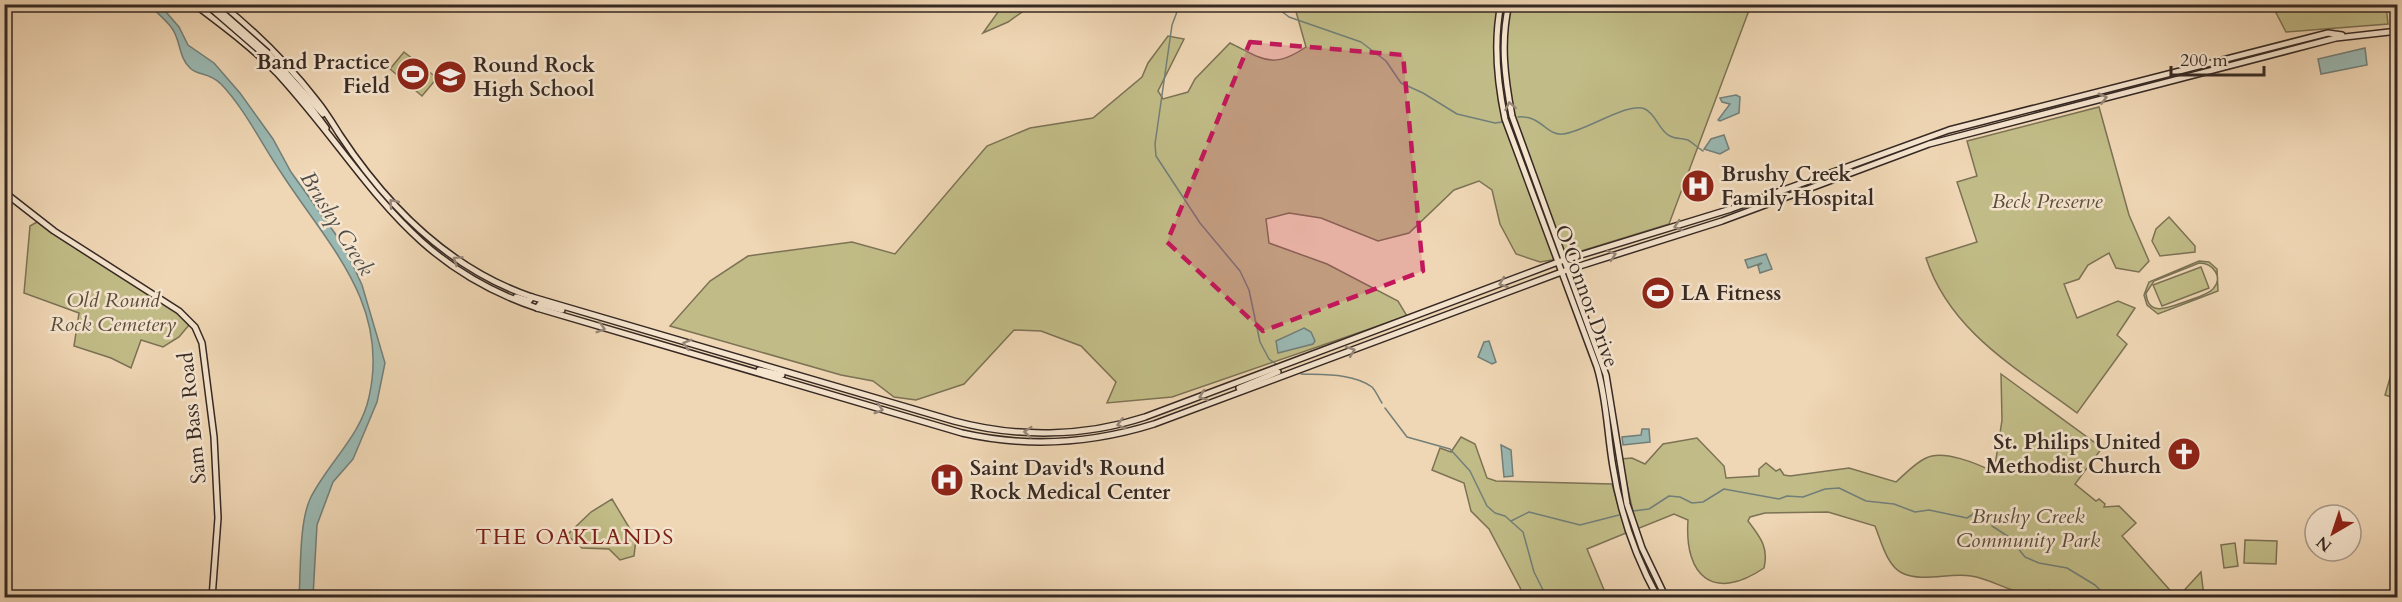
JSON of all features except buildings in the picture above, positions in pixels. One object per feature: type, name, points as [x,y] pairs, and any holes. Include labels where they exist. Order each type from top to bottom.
[{"type":"main road","points":[[194,4],[254,51],[283,80],[336,141]]},
{"type":"main road","points":[[207,4],[216,6],[240,20],[262,40],[315,99],[392,202],[439,247],[493,281],[532,297],[963,424],[1003,430],[1080,432],[1145,417],[1561,261],[1731,209],[1877,154],[1949,130],[2328,33],[2353,36]]},
{"type":"main road","name":"O'Connor Drive","points":[[1501,4],[1496,46],[1498,86],[1505,119],[1561,261]]},
{"type":"main road","name":"O'Connor Drive","points":[[1509,4],[1504,49],[1506,83],[1512,116],[1576,312],[1588,334],[1606,398],[1611,456],[1621,504],[1637,553],[1658,597]]},
{"type":"main road","points":[[216,6],[267,54],[339,134]]},
{"type":"main road","points":[[228,31],[237,30],[240,20]]},
{"type":"main road","points":[[267,54],[303,97],[389,211],[434,254],[457,271],[489,289],[537,308],[906,417],[994,440],[1045,443],[1083,441],[1144,427],[1564,271],[1711,224],[1959,135],[2353,36],[2397,31]]},
{"type":"main road","points":[[254,51],[255,44],[262,40]]},
{"type":"main road","points":[[2030,117],[2034,112],[2081,100],[2090,93]]},
{"type":"main road","points":[[1959,135],[1970,129],[2025,115],[2026,109]]},
{"type":"main road","name":"Sam Bass Road","points":[[4,192],[54,231],[179,311],[197,330],[202,343],[215,448],[218,526],[212,597]]},
{"type":"main road","points":[[1711,224],[1731,209]]},
{"type":"main road","points":[[1697,228],[1704,223],[1705,217]]},
{"type":"main road","name":"O'Connor Drive","points":[[1564,271],[1605,372],[1627,504],[1642,548],[1666,597]]},
{"type":"main road","points":[[489,289],[528,301],[532,297]]},
{"type":"main road","points":[[537,308],[543,305],[584,315],[589,314]]},
{"type":"main road","points":[[656,343],[658,335]]},
{"type":"main road","points":[[663,345],[665,337]]},
{"type":"main road","points":[[1276,378],[1320,360],[1329,355],[1334,348]]},
{"type":"main road","points":[[1239,392],[1238,389],[1246,384],[1307,361],[1314,355]]},
{"type":"main road","points":[[725,363],[736,363],[780,375],[786,373]]},
{"type":"main road","points":[[803,387],[812,384],[862,397],[868,396]]},
{"type":"main road","points":[[906,417],[908,408]]},
{"type":"highlighted area","points":[[1250,42],[1403,55],[1423,271],[1263,331],[1167,242]]},
{"type":"green space","points":[[1003,5],[1032,5],[1008,22],[983,33]]},
{"type":"green space","points":[[1286,5],[1751,5],[1669,224],[1540,262],[1516,254],[1500,224],[1492,190],[1479,181],[1454,190],[1409,233],[1378,241],[1321,218],[1289,213],[1266,219],[1269,243],[1327,264],[1398,301],[1407,316],[1172,397],[1107,403],[1116,382],[1081,346],[1041,331],[1014,330],[964,384],[916,400],[894,397],[873,381],[841,375],[670,326],[710,281],[748,256],[852,242],[895,254],[987,146],[1030,128],[1093,118],[1142,77],[1148,63],[1168,36],[1184,39],[1158,91],[1163,99],[1188,92],[1195,79],[1230,43],[1268,60],[1294,54],[1306,47],[1295,8]]},
{"type":"green space","points":[[2272,5],[2386,5],[2388,24],[2286,32]]},
{"type":"green space","name":"Band Practice Field","points":[[404,52],[437,78],[422,96],[390,69]]},
{"type":"green space","name":"Beck Preserve","points":[[2099,107],[2129,215],[2149,261],[2139,272],[2116,268],[2109,253],[2088,265],[2079,279],[2064,284],[2077,318],[2118,301],[2135,308],[2117,335],[2127,344],[2077,413],[1988,347],[1969,328],[1951,307],[1937,284],[1926,258],[1977,242],[1957,182],[1977,176],[1967,141]]},
{"type":"green space","points":[[2169,217],[2195,246],[2195,252],[2160,256],[2152,241],[2156,229]]},
{"type":"green space","name":"Old Round Rock Cemetery","points":[[37,222],[178,312],[189,325],[179,337],[163,347],[141,340],[131,368],[111,358],[74,346],[79,313],[24,293],[30,226]]},
{"type":"green space","points":[[2199,261],[2209,262],[2217,269],[2218,291],[2158,314],[2147,305],[2144,295],[2149,282]],"holes":[[[2199,263],[2209,265],[2217,276],[2213,289],[2168,308],[2151,306],[2146,293],[2154,281]]]},
{"type":"green space","points":[[2201,267],[2209,288],[2162,306],[2153,285]]},
{"type":"green space","points":[[2392,371],[2397,372],[2397,399],[2385,395]]},
{"type":"green space","name":"Brushy Creek Community Park","points":[[2001,374],[2102,448],[2075,484],[2096,501],[2099,499],[2105,504],[2104,507],[2119,506],[2136,523],[2122,536],[2176,597],[2061,597],[2049,590],[2038,593],[2019,592],[1971,576],[1910,576],[1892,565],[1875,526],[1828,512],[1765,513],[1750,517],[1748,521],[1760,537],[1764,548],[1764,568],[1746,578],[1730,583],[1717,583],[1706,578],[1697,569],[1691,556],[1688,520],[1674,514],[1637,529],[1621,459],[1632,458],[1645,464],[1663,444],[1697,438],[1724,466],[1726,478],[1759,476],[1759,469],[1766,463],[1776,471],[1780,469],[1784,475],[1790,476],[1849,468],[1896,482],[1922,460],[1942,455],[1979,465],[1994,472],[2002,420]]},
{"type":"green space","points":[[1461,437],[1475,444],[1487,478],[1496,481],[1612,484],[1626,533],[1587,549],[1607,597],[1525,597],[1489,529],[1471,511],[1464,483],[1432,470],[1440,448],[1451,452]]},
{"type":"green space","points":[[612,499],[636,539],[634,556],[620,560],[609,549],[582,548],[567,535],[591,512]]},
{"type":"green space","points":[[2245,540],[2277,541],[2276,564],[2244,563]]},
{"type":"green space","points":[[2235,543],[2238,566],[2224,568],[2221,545]]},
{"type":"green space","points":[[2201,572],[2204,597],[2178,597]]},
{"type":"water","points":[[149,5],[160,5],[179,27],[188,45],[214,63],[240,93],[273,139],[291,172],[344,246],[362,285],[385,363],[377,402],[364,433],[353,459],[333,482],[317,525],[313,597],[299,597],[301,547],[306,509],[317,486],[359,424],[369,397],[373,364],[371,333],[363,304],[351,277],[335,251],[282,174],[246,116],[217,80],[197,72],[186,64],[174,32]]},
{"type":"water","points":[[2365,48],[2367,65],[2321,74],[2318,59]]},
{"type":"water","points":[[1736,95],[1740,97],[1739,113],[1718,120],[1730,104],[1722,102],[1720,98]]},
{"type":"water","points":[[1724,135],[1729,149],[1720,154],[1704,149],[1711,139]]},
{"type":"water","points":[[1766,254],[1772,269],[1760,273],[1758,266],[1762,263],[1748,268],[1745,260]]},
{"type":"water","points":[[1304,328],[1311,332],[1315,341],[1313,344],[1278,353],[1276,341]]},
{"type":"water","points":[[1489,341],[1496,362],[1492,364],[1478,357],[1484,342]]},
{"type":"water","points":[[1642,429],[1649,429],[1650,442],[1623,445],[1622,437],[1641,435]]},
{"type":"water","points":[[1501,445],[1511,450],[1513,476],[1504,477]]},
{"type":"waterway","points":[[1180,4],[1172,25],[1155,144],[1156,156],[1200,223],[1240,271],[1249,290],[1260,342],[1269,359],[1276,364]]},
{"type":"waterway","points":[[1272,4],[1289,17],[1361,42],[1386,61],[1401,83],[1423,93],[1457,114],[1495,123],[1502,122]]},
{"type":"waterway","points":[[1518,117],[1533,119],[1552,132],[1563,134],[1628,109],[1645,109],[1666,134],[1688,140],[1703,151]]},
{"type":"waterway","points":[[1301,374],[1356,379],[1372,387],[1382,403]]},
{"type":"waterway","points":[[1385,408],[1407,437],[1450,449],[1470,471],[1487,506],[1495,513],[1505,516],[1523,532],[1534,572],[1547,598]]},
{"type":"waterway","points":[[1633,511],[1649,509],[1669,496],[1680,497],[1692,503],[1703,502],[1724,489],[1779,499],[1787,496],[1803,497],[1825,489],[1839,488],[1866,501],[1894,504],[1915,512],[1929,510],[1967,518],[1978,511],[1986,521]]},
{"type":"waterway","points":[[1511,521],[1529,512],[1580,525],[1619,515]]},
{"type":"waterway","points":[[1992,526],[2009,537],[2025,557],[2039,563],[2067,568],[2095,585],[2108,598]]},
{"type":"place","name":"Band Practice Field","points":[[413,74]]},
{"type":"place","name":"Round Rock High School","points":[[450,77]]},
{"type":"place","name":"Brushy Creek Family Hospital","points":[[1698,186]]},
{"type":"place","name":"LA Fitness","points":[[1658,293]]},
{"type":"place","name":"St. Philips United Methodist Church","points":[[2184,454]]},
{"type":"place","name":"Saint David's Round Rock Medical Center","points":[[947,480]]},
{"type":"district","name":"THE OAKLANDS","points":[[575,536]]},
{"type":"water label","name":"Brushy Creek","points":[[338,223]]}]
